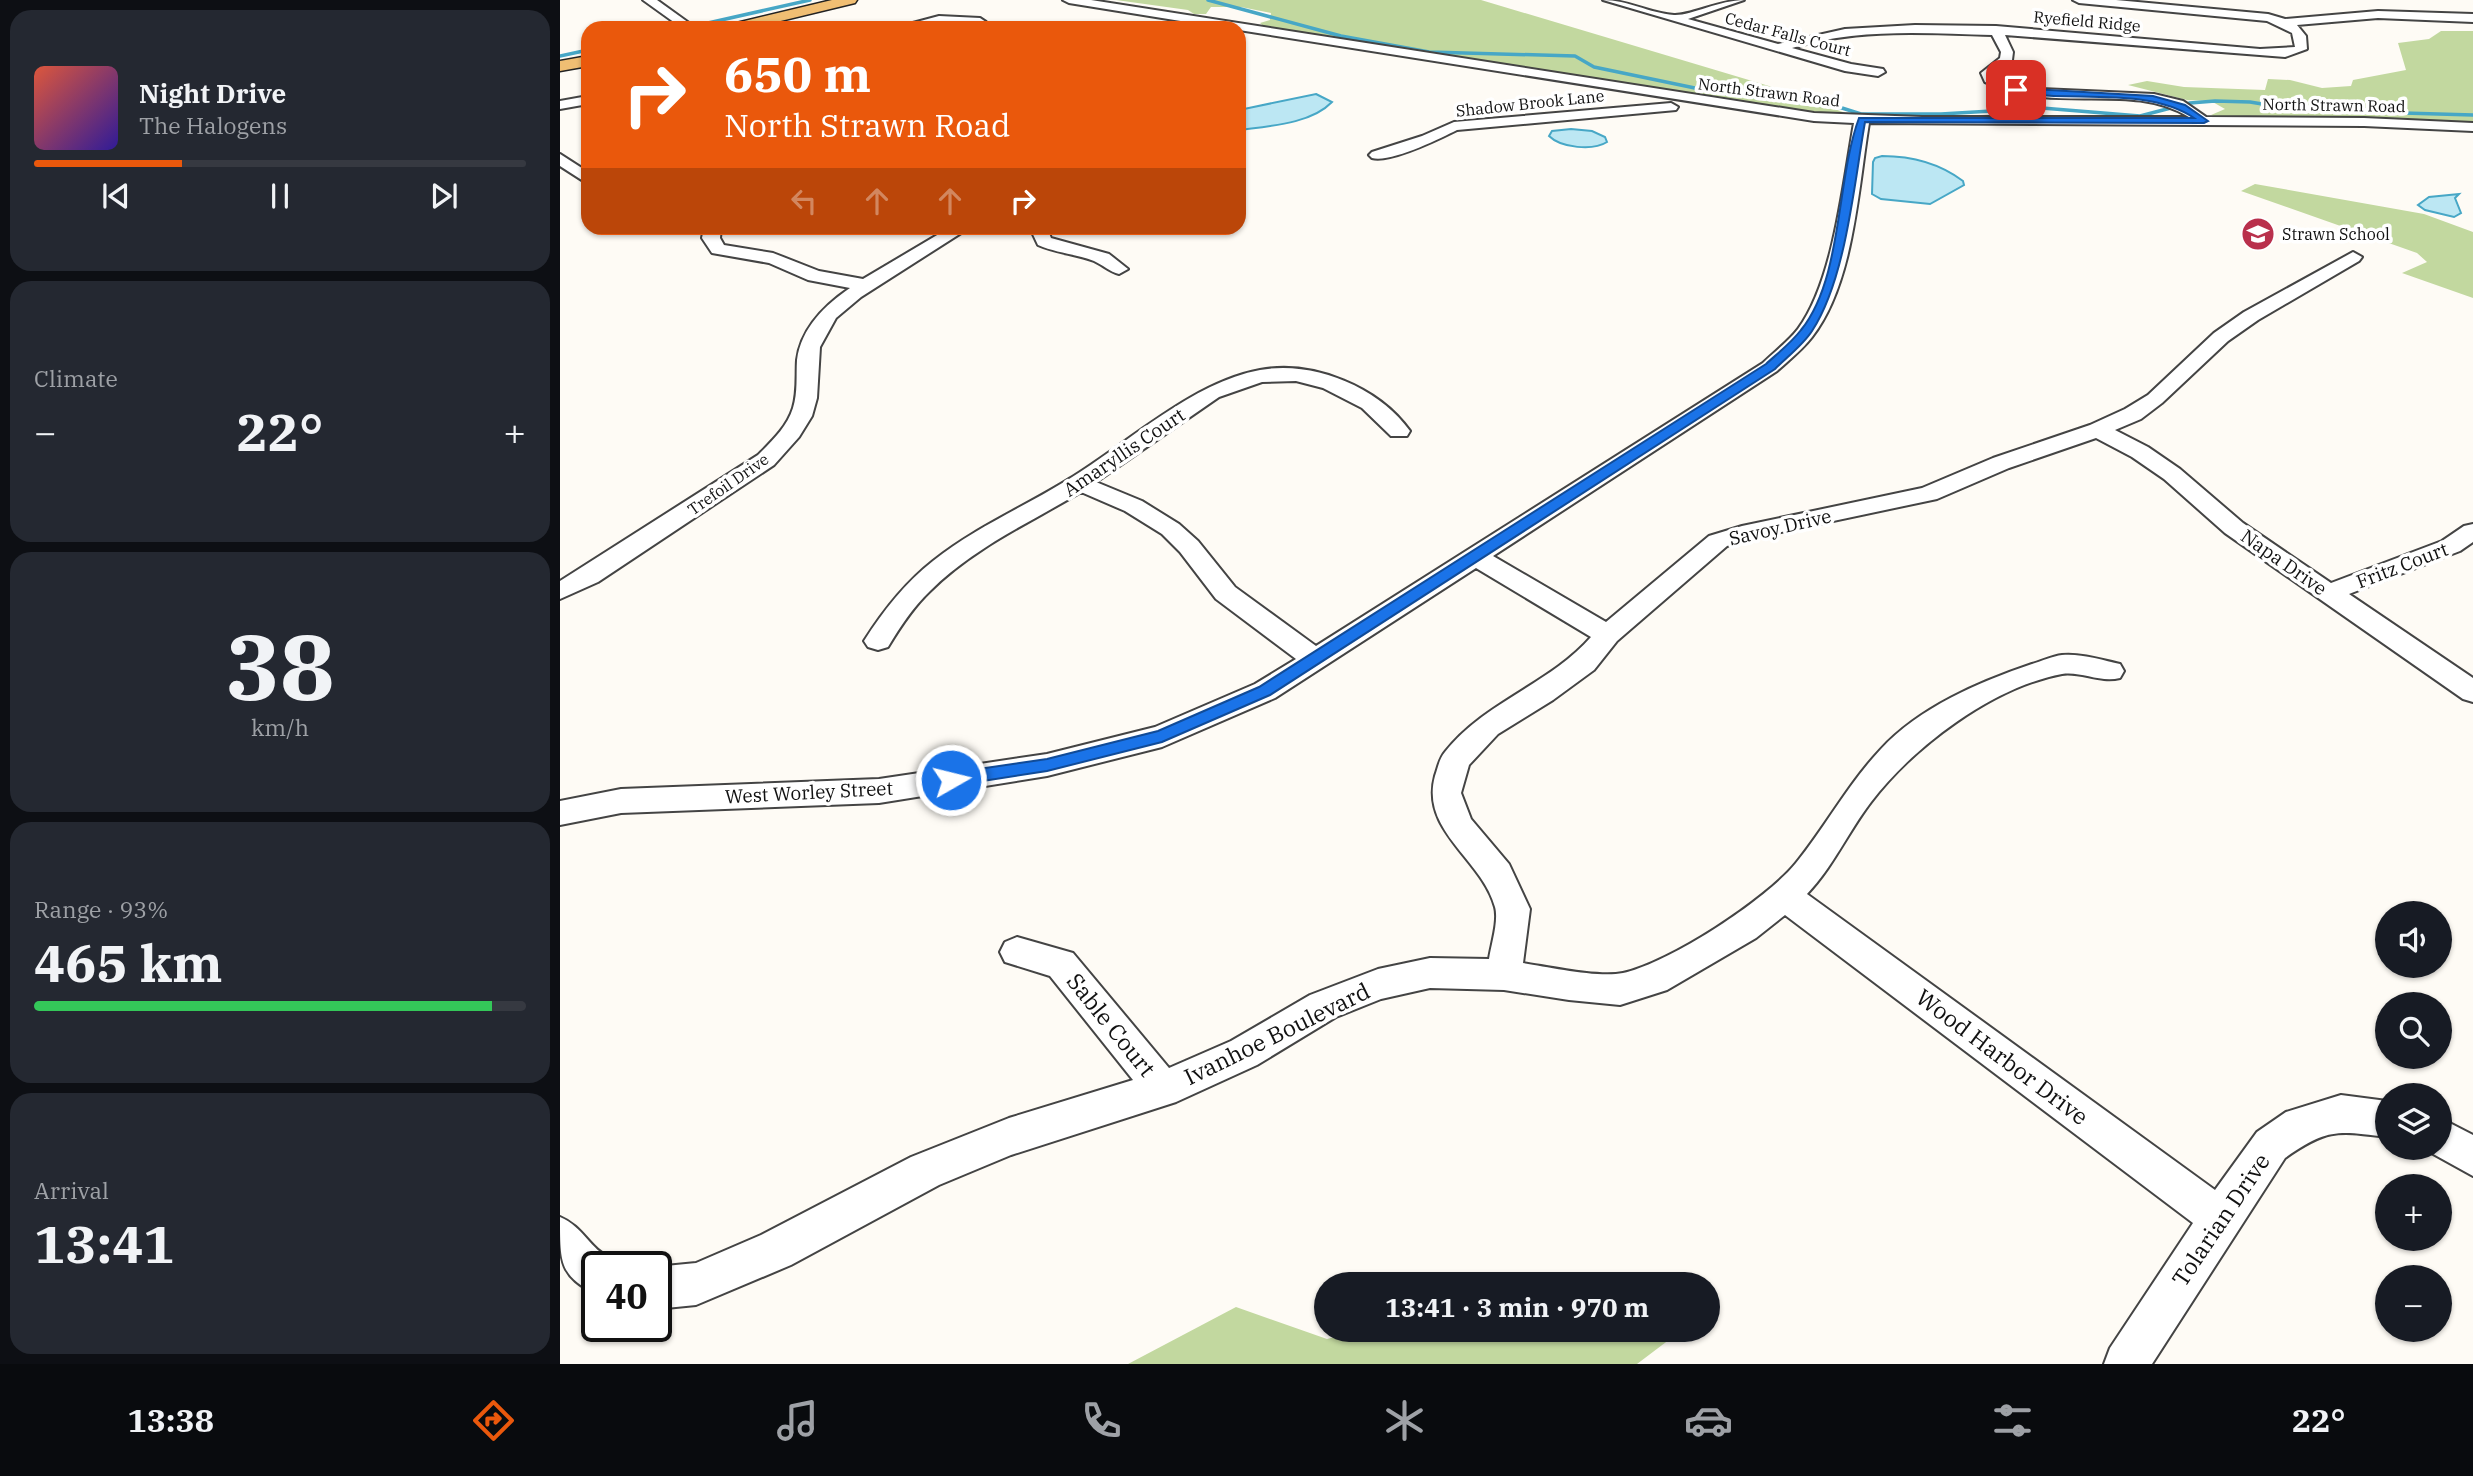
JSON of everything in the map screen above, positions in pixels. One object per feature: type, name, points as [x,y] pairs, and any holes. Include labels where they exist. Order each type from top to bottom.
[{"type":"main road","points":[[762,21],[850,0]]},
{"type":"main road","points":[[560,66],[581,62]]},
{"type":"street","points":[[649,0],[680,21]]},
{"type":"street","name":"North Strawn Road","points":[[1069,0],[1201,21]]},
{"type":"street","name":"Cedar Falls Court","points":[[1609,0],[1850,68],[1878,72]]},
{"type":"street","points":[[1674,19],[1738,0]]},
{"type":"street","points":[[2079,0],[2253,16],[2283,23],[2332,16],[2382,14],[2473,18]]},
{"type":"street","points":[[934,21],[960,21]]},
{"type":"street","name":"Ryefield Ridge","points":[[1777,48],[1809,37],[1861,29],[1996,30],[2176,50],[2274,54],[2301,49],[2302,39],[2295,28],[2283,23]]},
{"type":"street","name":"North Strawn Road","points":[[1246,28],[1814,117],[1862,120],[2199,116],[2473,127]]},
{"type":"street","points":[[1996,30],[2007,52],[2006,60],[1988,73],[1990,79],[2001,86],[2042,94],[2153,99],[2199,116]]},
{"type":"street","name":"Shadow Brook Lane","points":[[1377,155],[1427,139],[1454,126],[1673,107],[1689,99]]},
{"type":"street","points":[[560,105],[581,101]]},
{"type":"street","name":"West Worley Street","points":[[560,813],[621,801],[879,791],[1047,765],[1162,736],[1265,691],[1770,367],[1806,331],[1822,303],[1833,270],[1862,120]]},
{"type":"street","points":[[560,159],[581,174]]},
{"type":"street","points":[[711,235],[710,238],[718,249],[773,258],[814,276],[865,285]]},
{"type":"street","name":"Trefoil Drive","points":[[560,591],[601,569],[766,460],[788,438],[802,415],[807,397],[806,361],[812,339],[824,321],[865,285],[948,235]]},
{"type":"street","points":[[1042,235],[1044,241],[1055,247],[1104,258],[1119,269]]},
{"type":"street","name":"Savoy Drive","points":[[1504,975],[1513,909],[1497,873],[1457,825],[1446,793],[1455,760],[1488,727],[1543,693],[1584,663],[1608,635],[1718,541],[1742,533],[1929,494],[2001,463],[2098,430],[2133,414],[2155,399],[2196,358],[2231,330],[2353,257]]},
{"type":"street","name":"Amaryllis Court","points":[[878,641],[894,612],[915,588],[939,567],[977,540],[1016,521],[1079,483],[1234,381],[1257,375],[1307,374],[1328,381],[1387,415],[1399,431]]},
{"type":"street","name":"Napa Drive","points":[[2098,430],[2172,474],[2234,528],[2473,692]]},
{"type":"street","points":[[1079,483],[1135,506],[1163,523],[1183,540],[1214,581],[1233,600],[1316,659]]},
{"type":"street","name":"Fritz Court","points":[[2328,593],[2451,546],[2473,531]]},
{"type":"street","points":[[1476,557],[1608,635]]},
{"type":"street","name":"Ivanhoe Boulevard","points":[[672,1286],[696,1284],[776,1250],[925,1171],[1009,1137],[1163,1088],[1244,1053],[1323,1006],[1378,984],[1430,974],[1504,975],[1569,985],[1620,989],[1655,979],[1744,928],[1785,896],[1807,873],[1859,795],[1894,754],[1930,724],[1982,695],[2063,664],[2110,671]]},
{"type":"street","name":"Wood Harbor Drive","points":[[1785,896],[2220,1219]]},
{"type":"street","name":"Sable Court","points":[[1017,952],[1061,964],[1163,1088]]},
{"type":"street","name":"Tolarian Drive","points":[[2126,1364],[2271,1145],[2300,1125],[2341,1113],[2375,1117]]},
{"type":"street","points":[[2452,1144],[2473,1157]]},
{"type":"street","points":[[560,1238],[581,1264]]},
{"type":"green space","points":[[1116,0],[1481,0],[1779,89],[1854,116],[1768,107],[1268,30],[1260,23],[1270,20],[1271,13],[1241,7],[1211,7],[1206,14],[1194,14],[1188,10]]},
{"type":"green space","points":[[2441,31],[2473,31],[2473,123],[2220,118],[2211,115],[2225,109],[2211,101],[2187,100],[2128,85],[2147,81],[2184,87],[2265,90],[2268,79],[2290,80],[2322,88],[2351,86],[2353,80],[2406,70],[2398,43],[2429,39]]},
{"type":"green space","points":[[2255,184],[2424,214],[2473,232],[2473,298],[2402,273],[2427,262],[2417,253],[2241,191]]},
{"type":"green space","points":[[1236,1307],[1314,1334],[1314,1342],[1666,1342],[1637,1364],[1128,1364]]},
{"type":"water","points":[[1316,94],[1332,102],[1313,115],[1301,119],[1246,129],[1246,109]]},
{"type":"water","points":[[1552,131],[1592,131],[1605,137],[1607,142],[1594,147],[1577,147],[1561,143],[1549,136]]},
{"type":"water","points":[[1904,157],[1934,165],[1963,181],[1964,185],[1930,204],[1881,199],[1872,194],[1873,162],[1875,158]]},
{"type":"water","points":[[2459,194],[2455,198],[2461,213],[2454,217],[2425,210],[2418,205],[2429,197]]},
{"type":"waterway","points":[[717,21],[810,0]]},
{"type":"waterway","points":[[1208,0],[1341,36],[1429,52],[1575,56],[1594,67],[1714,92],[1842,108],[1861,114],[1941,114],[2042,108],[2140,116],[2190,103],[2215,101],[2250,102],[2299,110],[2473,115]]},
{"type":"waterway","points":[[560,56],[581,52]]},
{"type":"place","name":"Strawn School","points":[[2258,234]]},
{"type":"route","points":[[951,780],[1047,765],[1162,736],[1265,691],[1770,367],[1806,331],[1822,303],[1833,270],[1862,120],[2204,121],[2194,112],[2153,99],[2042,94],[2016,90]]}]
